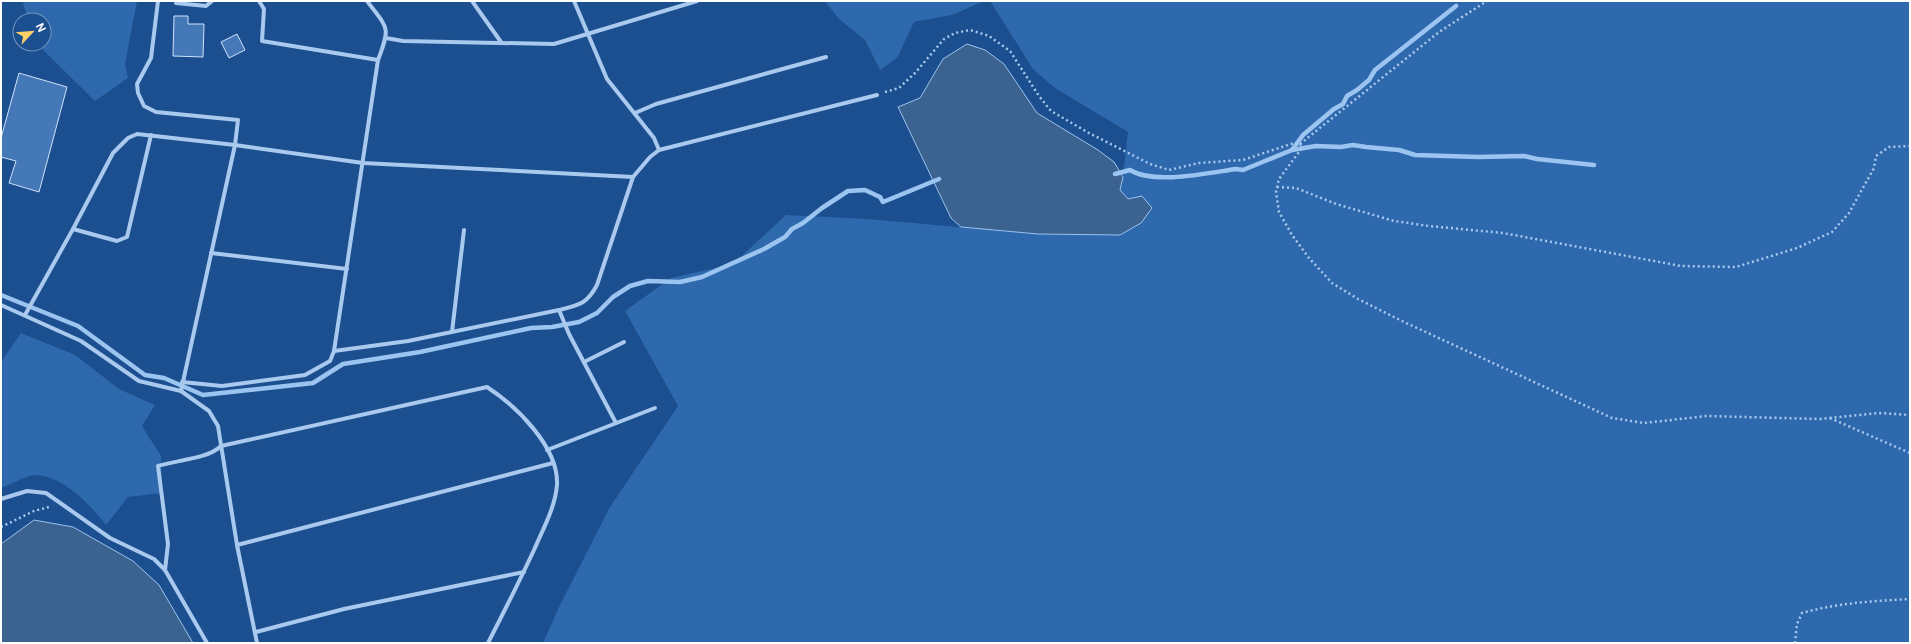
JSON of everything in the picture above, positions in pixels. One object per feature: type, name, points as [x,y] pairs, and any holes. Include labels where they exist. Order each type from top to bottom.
[{"type":"street","points":[[158,1],[151,58],[137,84],[138,93],[144,106],[156,112],[238,120],[235,145],[181,391]]},
{"type":"street","points":[[176,3],[206,6],[212,1]]},
{"type":"street","points":[[259,1],[264,9],[262,41],[378,60]]},
{"type":"street","points":[[182,382],[222,386],[305,375],[330,361],[334,352],[364,163],[378,60],[386,38],[386,27],[367,1]]},
{"type":"street","points":[[472,1],[501,42]]},
{"type":"street","points":[[574,1],[607,79],[636,113],[654,138],[659,150]]},
{"type":"street","points":[[386,38],[403,41],[554,44],[685,3],[697,1]]},
{"type":"street","points":[[636,113],[656,104],[826,57]]},
{"type":"street","points":[[334,352],[408,341],[577,306],[591,297],[598,285],[633,177],[650,157],[659,150],[877,95]]},
{"type":"street","points":[[25,316],[113,153],[128,138],[137,134],[235,145],[364,163],[633,177]]},
{"type":"street","points":[[73,229],[117,241],[127,237],[151,135]]},
{"type":"street","points":[[452,332],[464,230]]},
{"type":"street","points":[[211,253],[347,269]]},
{"type":"street","points":[[1,305],[81,341],[139,380],[181,391],[209,411],[218,426],[237,545],[256,632],[257,643]]},
{"type":"street","points":[[559,310],[569,334],[616,423]]},
{"type":"street","points":[[584,362],[624,342]]},
{"type":"street","points":[[165,570],[168,544],[158,466],[169,462],[215,452],[221,446],[487,387],[506,399],[525,419],[548,450],[553,463],[557,484],[551,512],[524,572],[488,643]]},
{"type":"street","points":[[548,450],[655,408]]},
{"type":"street","points":[[237,545],[553,463]]},
{"type":"street","points":[[1,500],[27,491],[46,492],[110,538],[154,559],[165,570],[207,643]]},
{"type":"street","points":[[256,632],[344,609],[524,572]]},
{"type":"path","points":[[877,95],[899,88],[916,73],[944,39],[955,33],[970,30],[989,36],[1010,51],[1039,96],[1051,111],[1089,133],[1150,164],[1169,170],[1199,163],[1243,160],[1294,143],[1300,144],[1439,32],[1487,1]]},
{"type":"path","points":[[1300,144],[1302,148],[1279,179],[1276,192],[1279,212],[1292,235],[1309,258],[1332,284],[1404,322],[1612,418],[1644,423],[1707,416],[1830,418],[1879,412],[1910,416]]},
{"type":"path","points":[[1277,187],[1296,188],[1336,204],[1394,221],[1503,233],[1681,266],[1736,267],[1797,248],[1832,232],[1850,213],[1874,168],[1876,156],[1889,147],[1910,146]]},
{"type":"path","points":[[1830,418],[1910,454]]},
{"type":"path","points":[[1,527],[34,511],[49,508],[61,502]]},
{"type":"path","points":[[1796,643],[1797,624],[1802,613],[1855,602],[1910,599]]},
{"type":"shaded area","points":[[25,1],[137,1],[125,64],[128,78],[95,101],[45,52],[52,52],[52,12],[26,12],[23,4]]},
{"type":"shaded area","points":[[825,1],[984,1],[952,15],[914,22],[897,58],[880,70],[865,40],[839,19]]},
{"type":"shaded area","points":[[990,1],[1910,1],[1910,643],[543,643],[559,607],[610,507],[678,406],[625,311],[671,278],[733,264],[786,215],[868,219],[1038,234],[1120,235],[1141,223],[1152,208],[1128,199],[1120,190],[1128,132],[1055,88],[1033,69]]},
{"type":"shaded area","points":[[967,44],[985,50],[1004,64],[1037,113],[1098,150],[1114,162],[1123,177],[1120,190],[1128,199],[1142,196],[1152,208],[1141,223],[1120,235],[1038,234],[961,227],[951,218],[898,107],[920,98],[943,59]]},
{"type":"shaded area","points":[[21,333],[75,355],[119,389],[155,405],[142,426],[161,456],[162,493],[128,497],[106,525],[76,493],[57,481],[47,477],[33,475],[1,488],[1,362]]},
{"type":"shaded area","points":[[34,520],[73,527],[133,561],[159,585],[193,643],[1,643],[1,544]]},
{"type":"building","points":[[174,16],[188,16],[188,24],[204,24],[203,57],[173,56]]},
{"type":"building","points":[[237,34],[245,50],[229,58],[221,42]]},
{"type":"building","points":[[19,73],[67,87],[39,192],[9,183],[16,161],[1,157],[1,138]]},
{"type":"waterway","points":[[1115,174],[1130,170],[1153,177],[1182,177],[1236,169],[1243,170],[1292,150],[1303,135],[1334,109],[1343,104],[1347,96],[1369,80],[1375,70],[1456,6]]},
{"type":"waterway","points":[[1292,150],[1316,146],[1341,147],[1353,145],[1399,150],[1415,155],[1478,157],[1524,156],[1537,159],[1594,165]]},
{"type":"waterway","points":[[1,295],[78,326],[145,375],[164,378],[203,395],[313,383],[343,364],[420,352],[531,328],[552,327],[579,322],[597,313],[613,297],[630,286],[648,281],[680,282],[702,277],[764,249],[785,237],[792,229],[803,223],[822,208],[848,191],[865,190],[880,197],[883,202],[939,179]]}]
